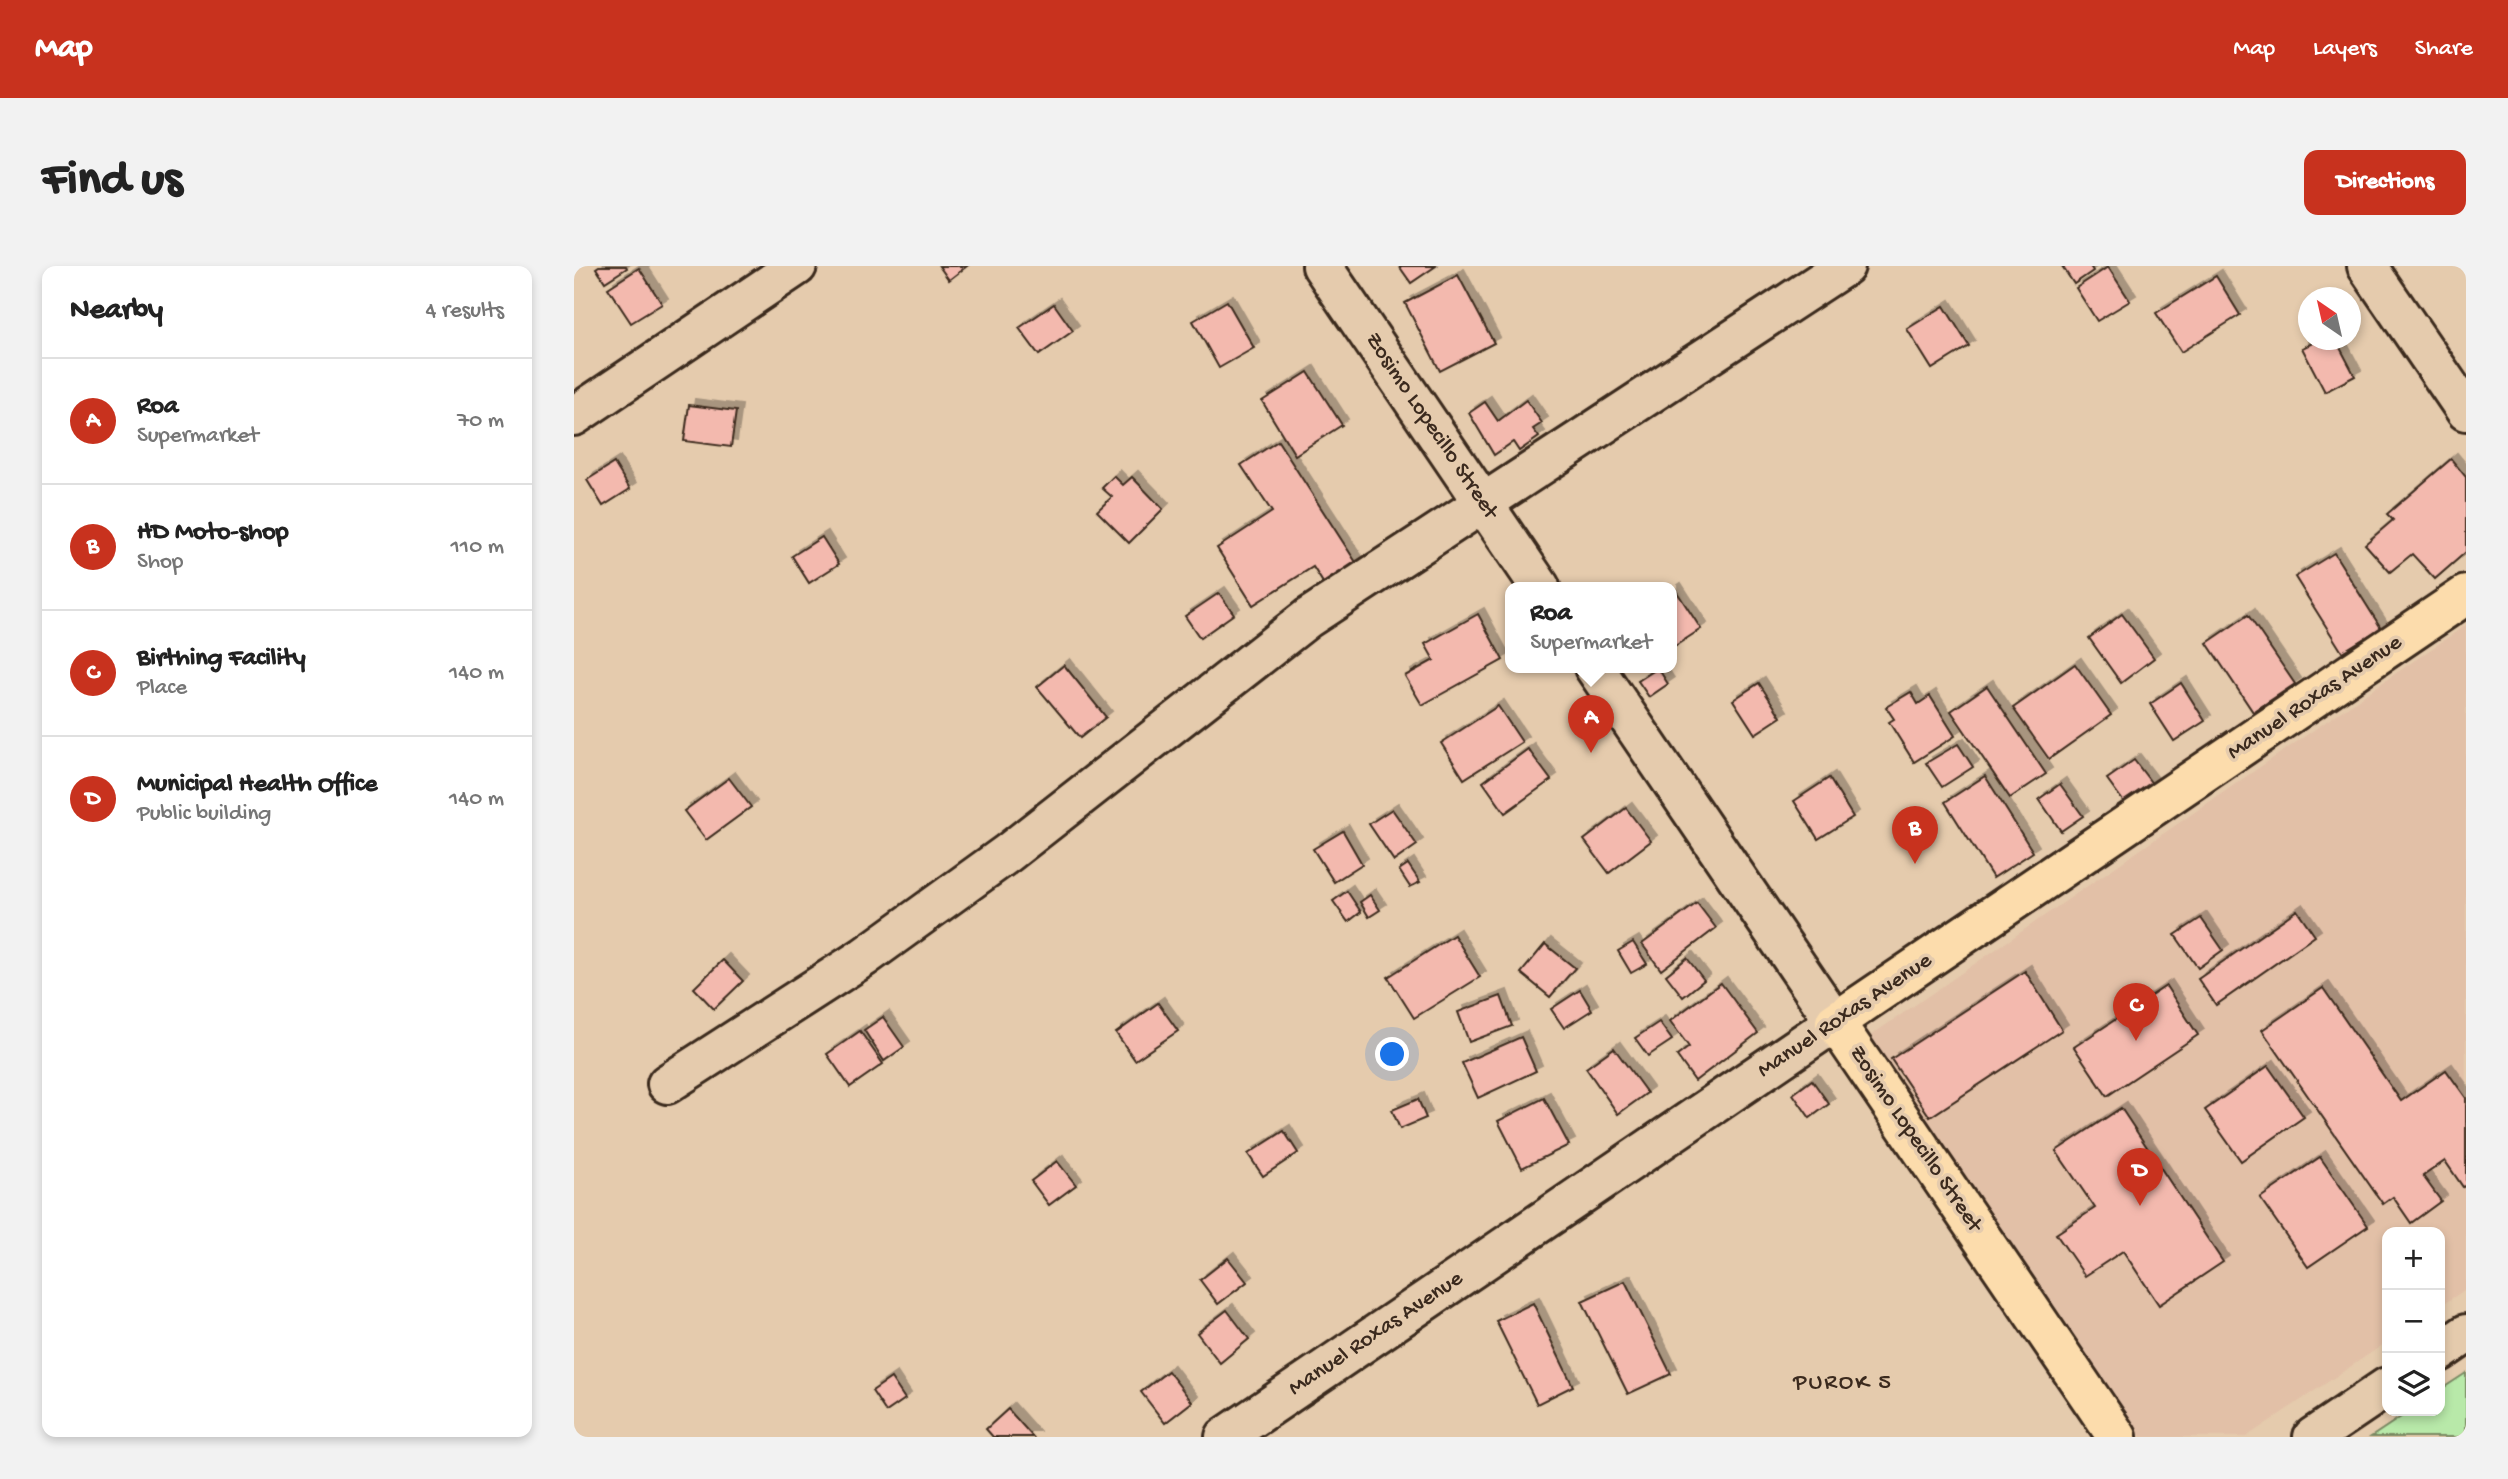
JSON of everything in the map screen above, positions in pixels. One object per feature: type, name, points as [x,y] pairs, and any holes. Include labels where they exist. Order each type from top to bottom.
[{"type":"main road","name":"Manuel Roxas Avenue","points":[[1835,1022],[2466,595]]},
{"type":"main road","name":"Zosimo Lopecillo Street","points":[[1835,1022],[2117,1437]]},
{"type":"street","points":[[574,416],[797,266]]},
{"type":"street","name":"Zosimo Lopecillo Street","points":[[1322,266],[1537,582]]},
{"type":"street","points":[[667,1084],[864,957],[1008,853],[1308,618],[1845,266]]},
{"type":"street","points":[[2367,266],[2466,411]]},
{"type":"street","name":"Zosimo Lopecillo Street","points":[[1598,673],[1835,1022]]},
{"type":"street","name":"Manuel Roxas Avenue","points":[[1224,1437],[1835,1022]]},
{"type":"street","points":[[2445,1349],[2466,1334]]},
{"type":"street","points":[[2314,1437],[2382,1390]]},
{"type":"shaded area","points":[[2466,625],[2466,1289],[2445,1303],[2445,1227],[2382,1227],[2382,1345],[2246,1437],[2141,1437],[1870,1036]]},
{"type":"green space","points":[[2466,1373],[2466,1437],[2371,1437],[2402,1416],[2445,1416],[2445,1387]]},
{"type":"building","points":[[939,266],[967,266],[949,280]]},
{"type":"building","points":[[1399,266],[1436,266],[1411,283]]},
{"type":"building","points":[[2062,266],[2090,266],[2093,271],[2074,284]]},
{"type":"building","points":[[2108,267],[2130,301],[2097,321],[2076,288]]},
{"type":"building","points":[[596,268],[627,268],[605,282]]},
{"type":"building","points":[[639,268],[662,304],[631,323],[608,288]]},
{"type":"building","points":[[1458,275],[1494,343],[1440,371],[1405,303]]},
{"type":"building","points":[[2216,276],[2240,315],[2181,352],[2156,313]]},
{"type":"building","points":[[1227,301],[1254,348],[1219,368],[1193,321]]},
{"type":"building","points":[[1054,304],[1073,331],[1039,355],[1019,328]]},
{"type":"building","points":[[1944,306],[1969,346],[1932,369],[1907,329]]},
{"type":"building","points":[[2303,350],[2341,350],[2355,376],[2325,392]]},
{"type":"building","points":[[1308,372],[1342,425],[1295,455],[1262,401]]},
{"type":"building","points":[[1526,400],[1542,423],[1533,429],[1539,437],[1519,451],[1513,442],[1494,455],[1469,413],[1485,402],[1498,421]]},
{"type":"building","points":[[689,405],[736,411],[731,447],[684,441]]},
{"type":"building","points":[[1278,441],[1359,567],[1327,589],[1313,567],[1253,605],[1217,548],[1272,512],[1241,465]]},
{"type":"building","points":[[2451,459],[2466,477],[2466,552],[2435,579],[2412,554],[2390,572],[2365,544],[2393,520],[2387,514]]},
{"type":"building","points":[[614,463],[630,489],[603,506],[587,480]]},
{"type":"building","points":[[1114,476],[1123,485],[1132,477],[1163,509],[1129,543],[1097,511],[1112,497],[1102,488]]},
{"type":"building","points":[[822,537],[839,564],[809,583],[792,556]]},
{"type":"building","points":[[2334,553],[2381,628],[2342,652],[2295,577]]},
{"type":"building","points":[[1677,592],[1701,629],[1677,645]]},
{"type":"building","points":[[1219,593],[1234,614],[1200,638],[1185,616]]},
{"type":"building","points":[[1478,614],[1503,660],[1422,705],[1405,676],[1434,660],[1425,644]]},
{"type":"building","points":[[2122,614],[2154,658],[2121,683],[2089,638]]},
{"type":"building","points":[[2248,615],[2295,684],[2253,712],[2207,643]]},
{"type":"building","points":[[2075,664],[2111,715],[2049,759],[2013,708]]},
{"type":"building","points":[[1064,665],[1106,717],[1080,738],[1037,687]]},
{"type":"building","points":[[1650,673],[1661,673],[1668,684],[1649,697],[1638,681]]},
{"type":"building","points":[[1759,683],[1781,717],[1755,734],[1733,700]]},
{"type":"building","points":[[2181,683],[2205,721],[2174,741],[2150,704]]},
{"type":"building","points":[[1987,686],[2046,774],[2010,798],[1951,711]]},
{"type":"building","points":[[1911,692],[1918,704],[1930,696],[1955,736],[1914,762],[1889,722],[1894,719],[1886,707]]},
{"type":"building","points":[[1498,706],[1522,742],[1464,779],[1441,743]]},
{"type":"building","points":[[1958,744],[1973,767],[1942,787],[1926,763]]},
{"type":"building","points":[[1528,749],[1551,780],[1505,813],[1483,782]]},
{"type":"building","points":[[2134,760],[2153,785],[2126,805],[2107,779]]},
{"type":"building","points":[[1985,776],[2033,852],[1993,878],[1945,802]]},
{"type":"building","points":[[729,778],[751,807],[706,840],[684,811]]},
{"type":"building","points":[[1829,778],[1853,817],[1818,839],[1794,801]]},
{"type":"building","points":[[2060,784],[2083,816],[2061,831],[2039,799]]},
{"type":"building","points":[[1626,808],[1651,841],[1609,873],[1584,840]]},
{"type":"building","points":[[1392,809],[1417,845],[1394,861],[1369,824]]},
{"type":"building","points":[[1343,831],[1362,864],[1334,882],[1313,849]]},
{"type":"building","points":[[1408,864],[1420,882],[1410,887],[1399,870]]},
{"type":"building","points":[[1347,891],[1361,912],[1348,922],[1333,901]]},
{"type":"building","points":[[1370,895],[1380,910],[1369,917],[1360,902]]},
{"type":"building","points":[[1697,903],[1716,928],[1661,970],[1642,944]]},
{"type":"building","points":[[2297,910],[2315,936],[2216,1005],[2198,979]]},
{"type":"building","points":[[2201,918],[2223,950],[2198,968],[2175,935]]},
{"type":"building","points":[[1454,935],[1480,977],[1414,1018],[1388,977]]},
{"type":"building","points":[[1633,942],[1647,964],[1631,973],[1618,951]]},
{"type":"building","points":[[1545,944],[1575,968],[1550,997],[1521,973]]},
{"type":"building","points":[[1687,958],[1704,980],[1683,997],[1666,975]]},
{"type":"building","points":[[723,960],[743,981],[714,1009],[694,988]]},
{"type":"building","points":[[2025,971],[2062,1030],[1930,1117],[1891,1059]]},
{"type":"building","points":[[1721,983],[1758,1033],[1695,1081],[1677,1056],[1689,1047],[1670,1021]]},
{"type":"building","points":[[2166,986],[2198,1035],[2107,1096],[2074,1047]]},
{"type":"building","points":[[2323,988],[2401,1101],[2446,1070],[2466,1098],[2466,1185],[2463,1187],[2445,1161],[2423,1176],[2441,1201],[2411,1223],[2393,1197],[2383,1204],[2262,1030]]},
{"type":"building","points":[[1580,990],[1592,1010],[1564,1028],[1551,1009]]},
{"type":"building","points":[[1501,996],[1512,1026],[1469,1042],[1458,1012]]},
{"type":"building","points":[[1158,1003],[1178,1031],[1135,1060],[1116,1033]]},
{"type":"building","points":[[883,1017],[904,1047],[884,1061],[864,1030]]},
{"type":"building","points":[[1659,1022],[1672,1040],[1648,1056],[1635,1038]]},
{"type":"building","points":[[860,1031],[883,1064],[850,1087],[827,1054]]},
{"type":"building","points":[[1521,1037],[1536,1071],[1478,1098],[1462,1063]]},
{"type":"building","points":[[1614,1048],[1647,1093],[1618,1114],[1586,1068]]},
{"type":"building","points":[[2268,1066],[2304,1117],[2241,1161],[2205,1110]]},
{"type":"building","points":[[1812,1080],[1829,1104],[1810,1118],[1793,1094]]},
{"type":"building","points":[[1544,1098],[1569,1145],[1522,1168],[1498,1121]]},
{"type":"building","points":[[1418,1099],[1426,1118],[1400,1129],[1392,1110]]},
{"type":"building","points":[[2121,1108],[2223,1262],[2159,1305],[2123,1251],[2085,1276],[2056,1234],[2095,1208],[2056,1151]]},
{"type":"building","points":[[1284,1131],[1298,1153],[1263,1176],[1248,1154]]},
{"type":"building","points":[[2320,1157],[2368,1226],[2308,1267],[2260,1198]]},
{"type":"building","points":[[1057,1161],[1076,1185],[1049,1205],[1031,1181]]},
{"type":"building","points":[[1228,1258],[1247,1282],[1218,1304],[1200,1280]]},
{"type":"building","points":[[1625,1281],[1671,1374],[1628,1394],[1582,1301]]},
{"type":"building","points":[[1533,1303],[1573,1386],[1537,1404],[1496,1321]]},
{"type":"building","points":[[1227,1310],[1249,1339],[1220,1363],[1197,1333]]},
{"type":"building","points":[[1168,1371],[1192,1402],[1165,1423],[1141,1392]]},
{"type":"building","points":[[891,1378],[905,1399],[886,1412],[872,1391]]},
{"type":"building","points":[[1008,1409],[1033,1437],[993,1437],[986,1429]]},
{"type":"place","name":"Roa","points":[[1591,753]]},
{"type":"place","name":"HD Moto-shop","points":[[1915,864]]},
{"type":"place","name":"Birthing Facility","points":[[2136,1041]]},
{"type":"place","name":"Municipal Health Office","points":[[2140,1206]]},
{"type":"district","name":"PUROK 5","points":[[1843,1383]]}]
